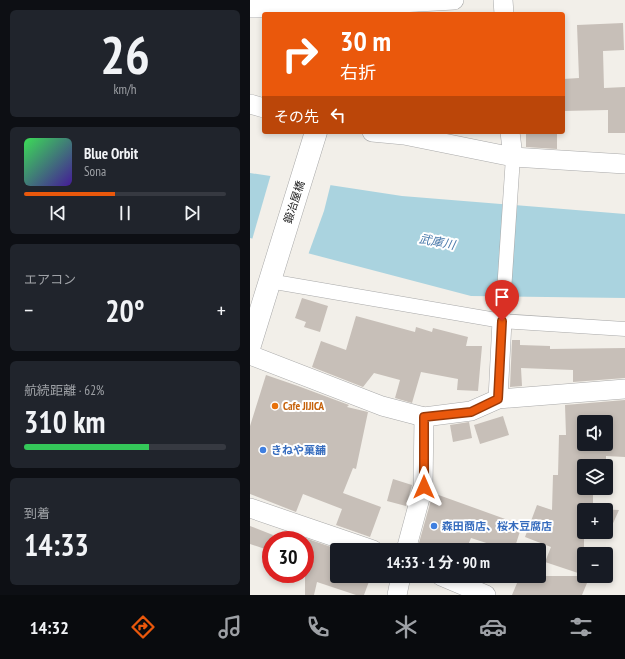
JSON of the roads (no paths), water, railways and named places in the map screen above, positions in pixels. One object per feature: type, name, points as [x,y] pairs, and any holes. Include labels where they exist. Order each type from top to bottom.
[{"type":"street","points":[[250,8],[328,7],[454,0]]},
{"type":"street","points":[[503,0],[504,12]]},
{"type":"street","points":[[250,104],[262,107]]},
{"type":"street","name":"鍛冶屋橋","points":[[250,345],[315,134]]},
{"type":"street","points":[[393,134],[404,135],[513,161],[625,164]]},
{"type":"street","points":[[498,399],[513,161],[510,134]]},
{"type":"street","points":[[271,276],[502,317],[625,329]]},
{"type":"street","points":[[250,355],[382,406],[424,417],[471,412],[498,399],[625,389]]},
{"type":"street","points":[[408,543],[424,487],[424,417]]},
{"type":"street","points":[[250,508],[352,543]]},
{"type":"street","points":[[397,595],[400,583]]},
{"type":"street","points":[[458,583],[486,595]]},
{"type":"water","name":"武庫川","points":[[250,173],[402,196],[625,214],[625,298],[471,296],[250,238]]},
{"type":"place","name":"Cafe JIJICA","points":[[275,406]]},
{"type":"place","name":"きねや菓舗","points":[[263,450]]},
{"type":"place","name":"森田商店、桜木豆腐店","points":[[434,526]]}]
